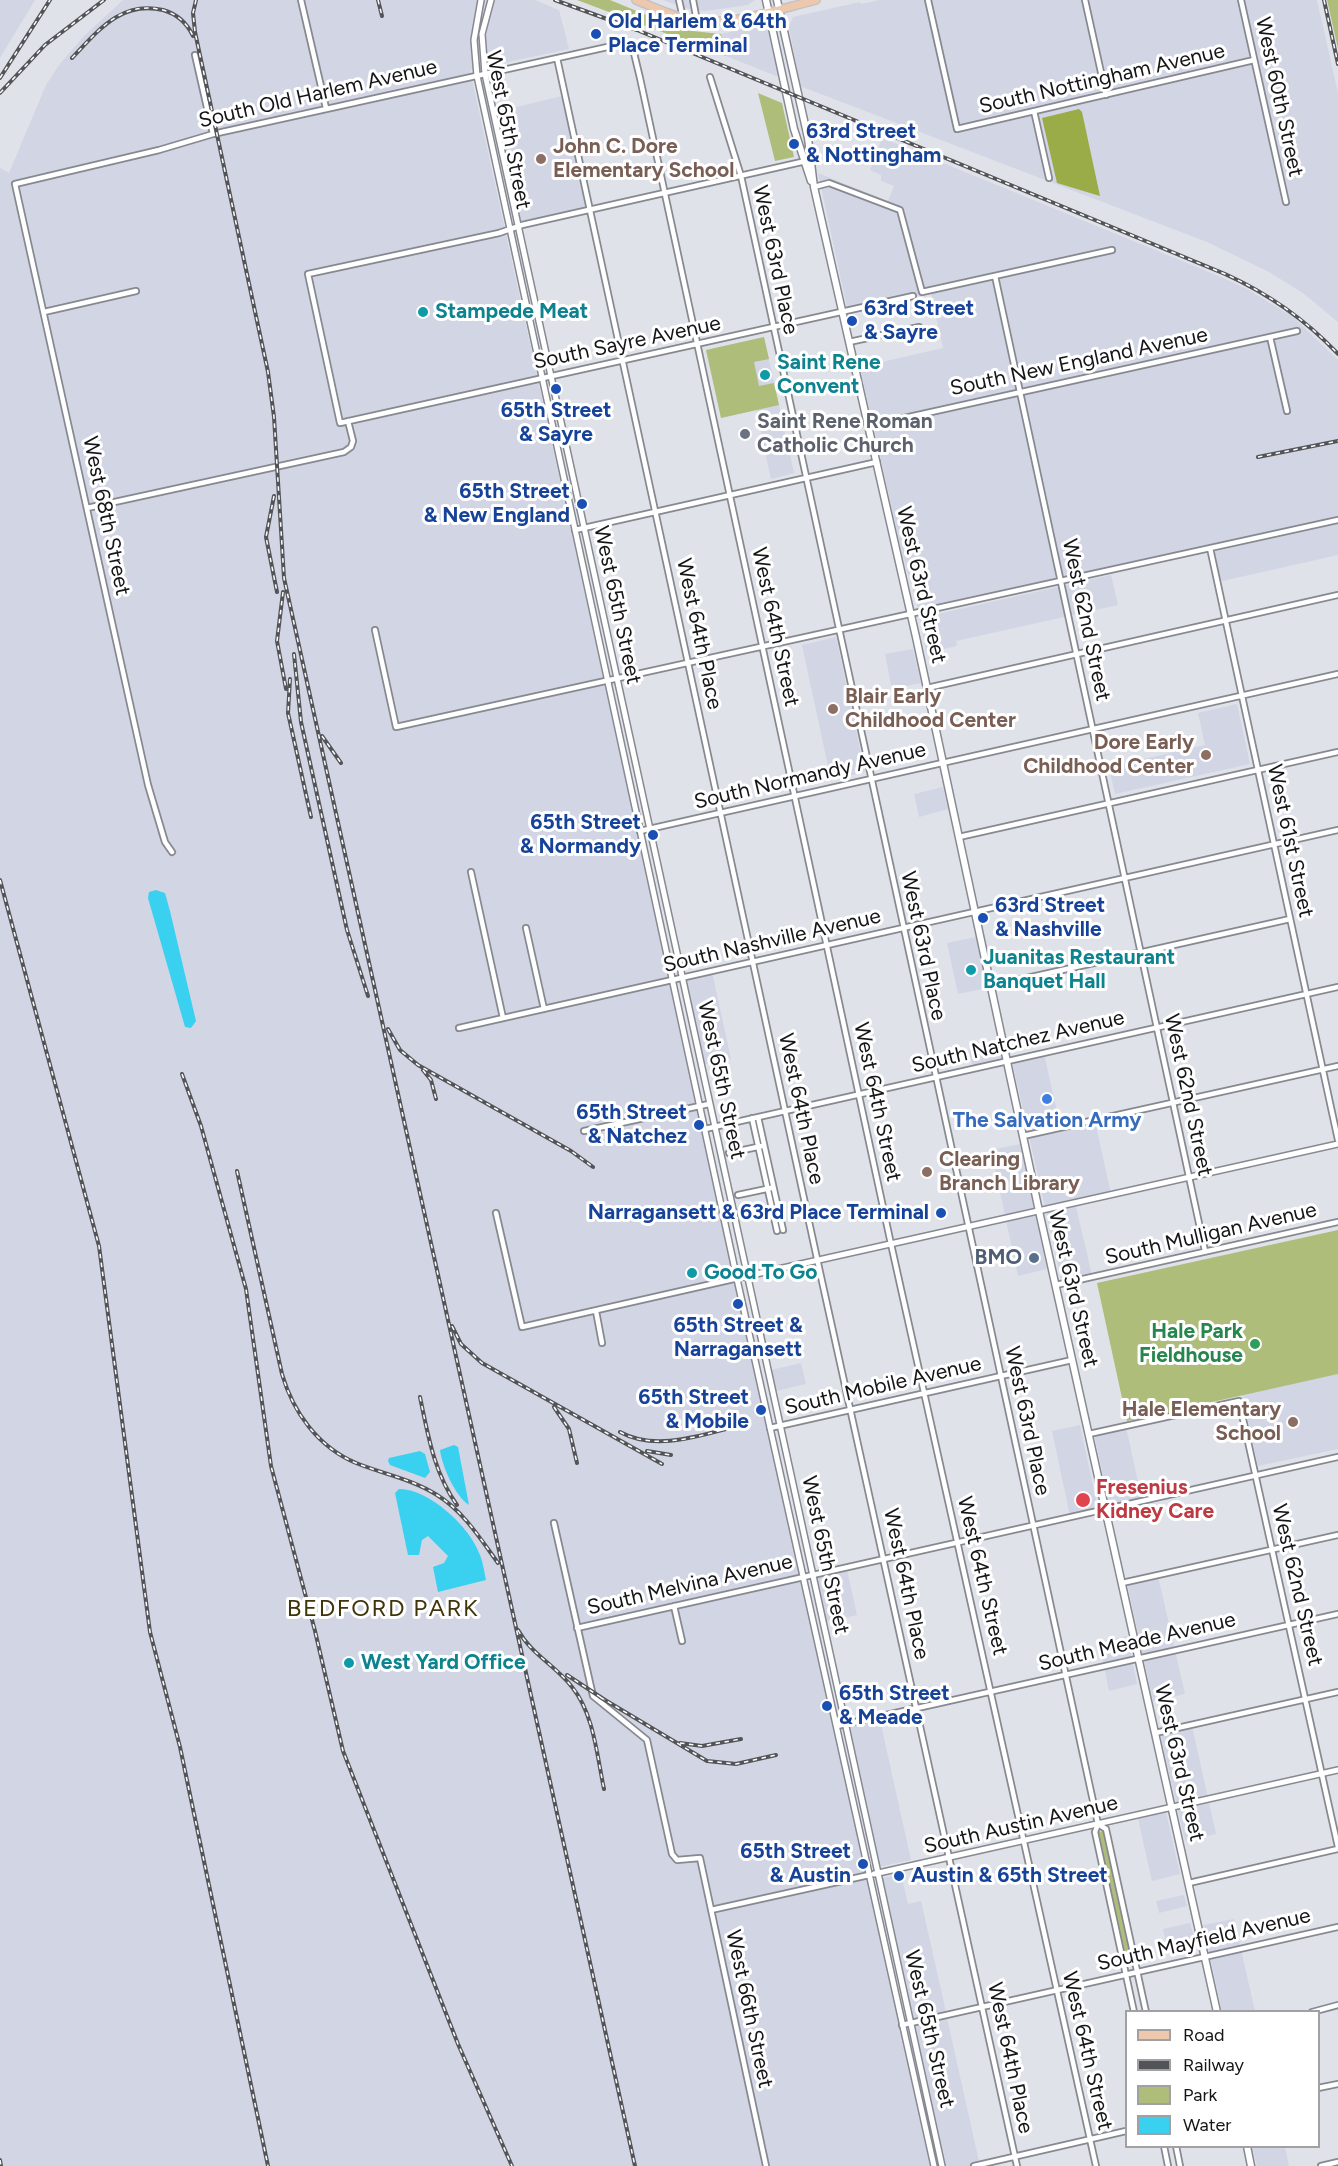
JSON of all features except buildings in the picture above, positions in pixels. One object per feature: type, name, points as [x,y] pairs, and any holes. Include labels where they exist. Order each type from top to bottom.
[{"type":"main road","points":[[636,0],[697,21],[734,19],[816,0]]},
{"type":"main road","points":[[645,0],[658,9]]},
{"type":"main road","name":"West 63rd Street","points":[[766,0],[803,161],[814,187]]},
{"type":"main road","name":"West 63rd Street","points":[[777,0],[811,160],[814,187],[911,614],[1039,1211],[1217,2010]]},
{"type":"main road","points":[[1247,2148],[1251,2166]]},
{"type":"street","points":[[301,0],[326,108]]},
{"type":"street","name":"West 65th Street","points":[[481,0],[474,40],[477,76],[737,1279],[934,2166]]},
{"type":"street","name":"West 65th Street","points":[[491,0],[483,25],[485,74],[942,2166]]},
{"type":"street","points":[[680,0],[683,18]]},
{"type":"street","points":[[693,0],[697,21]]},
{"type":"street","name":"South Nottingham Avenue","points":[[928,0],[957,129],[1254,60]]},
{"type":"street","points":[[1085,0],[1106,95]]},
{"type":"street","name":"West 60th Street","points":[[1241,0],[1286,202]]},
{"type":"street","name":"South Old Harlem Avenue","points":[[15,184],[326,108],[621,44],[630,45]]},
{"type":"street","name":"West 64th Street","points":[[630,45],[634,52],[891,1244],[1096,2166]]},
{"type":"street","points":[[195,55],[213,134]]},
{"type":"street","name":"West 64th Place","points":[[557,58],[817,1261],[1017,2166]]},
{"type":"street","name":"West 63rd Place","points":[[710,77],[741,176],[934,1077],[1098,1824],[1095,1835],[1134,2010]]},
{"type":"street","points":[[1034,111],[1049,178]]},
{"type":"street","points":[[511,230],[811,160]]},
{"type":"street","points":[[814,187],[829,183],[900,210],[922,292],[1112,250]]},
{"type":"street","name":"West 68th Street","points":[[15,184],[148,785],[165,842],[172,852]]},
{"type":"street","name":"South Sayre Avenue","points":[[511,230],[308,274],[340,423],[913,296]]},
{"type":"street","name":"West 62nd Street","points":[[995,276],[1205,1251]]},
{"type":"street","points":[[44,312],[136,291]]},
{"type":"street","points":[[849,342],[919,327]]},
{"type":"street","name":"South New England Avenue","points":[[868,426],[1297,331]]},
{"type":"street","points":[[1270,337],[1287,411]]},
{"type":"street","points":[[87,508],[348,450],[353,441],[348,421]]},
{"type":"street","points":[[575,530],[877,462]]},
{"type":"street","points":[[375,630],[396,727],[1338,520]]},
{"type":"street","name":"West 61st Street","points":[[1210,548],[1338,1142]]},
{"type":"street","points":[[927,688],[1338,596]]},
{"type":"street","name":"South Normandy Avenue","points":[[640,831],[1338,674]]},
{"type":"street","points":[[959,837],[1338,752]]},
{"type":"street","name":"South Nashville Avenue","points":[[459,1028],[1338,830]]},
{"type":"street","points":[[471,872],[503,1018]]},
{"type":"street","points":[[991,986],[1290,919]]},
{"type":"street","points":[[526,928],[544,1009]]},
{"type":"street","name":"South Natchez Avenue","points":[[705,1129],[1338,987]]},
{"type":"street","points":[[1023,1136],[1338,1066]]},
{"type":"street","points":[[584,1131],[709,1104]]},
{"type":"street","points":[[755,1117],[780,1231]]},
{"type":"street","points":[[496,1213],[522,1327],[1338,1142]]},
{"type":"street","points":[[729,1153],[762,1146]]},
{"type":"street","points":[[738,1195],[771,1188]]},
{"type":"street","name":"South Mulligan Avenue","points":[[1056,1285],[1338,1222]]},
{"type":"street","points":[[596,1311],[602,1343]]},
{"type":"street","name":"South Mobile Avenue","points":[[771,1428],[1072,1360]]},
{"type":"street","name":"West 62nd Street","points":[[1089,1434],[1239,1401],[1338,1848]]},
{"type":"street","name":"South Melvina Avenue","points":[[576,1628],[1338,1457]]},
{"type":"street","points":[[554,1523],[576,1628]]},
{"type":"street","points":[[1122,1583],[1338,1535]]},
{"type":"street","points":[[674,1606],[682,1641]]},
{"type":"street","name":"South Meade Avenue","points":[[837,1726],[1338,1614]]},
{"type":"street","name":"West 66th Street","points":[[576,1628],[593,1696],[647,1740],[672,1854],[677,1860],[700,1858],[766,2166]]},
{"type":"street","points":[[1155,1733],[1338,1692]]},
{"type":"street","points":[[846,1767],[854,1765]]},
{"type":"street","name":"South Austin Avenue","points":[[711,1910],[1338,1770]]},
{"type":"street","name":"West 63rd Place","points":[[1098,1824],[1106,1829],[1146,2010]]},
{"type":"street","points":[[1189,1883],[1338,1848]]},
{"type":"street","name":"South Mayfield Avenue","points":[[902,2025],[1338,1927]]},
{"type":"street","points":[[1320,2010],[1338,2006]]},
{"type":"street","points":[[1320,2088],[1338,2084]]},
{"type":"street","points":[[974,2166],[1125,2131]]},
{"type":"street","points":[[1164,2148],[1168,2166]]},
{"type":"street","points":[[1176,2148],[1180,2166]]},
{"type":"street","points":[[1321,2166],[1338,2162]]},
{"type":"shaded area","points":[[0,0],[35,0],[0,58]]},
{"type":"shaded area","points":[[123,0],[535,0],[559,10],[569,49],[470,70],[716,1192],[934,2166],[0,2166],[0,168],[9,173],[46,85],[59,65],[84,36]]},
{"type":"shaded area","points":[[663,0],[755,0],[748,5],[705,11],[688,9]]},
{"type":"shaded area","points":[[880,0],[1317,0],[1338,93],[1338,322],[1303,293],[1269,272],[1207,242],[800,86],[789,27],[793,17],[860,2],[861,4]]},
{"type":"shaded area","points":[[757,26],[768,31],[779,77],[726,56],[721,34]]},
{"type":"shaded area","name":"John C. Dore Elementary School","points":[[562,96],[587,207],[519,222],[496,112]]},
{"type":"shaded area","points":[[882,138],[1221,277],[1247,289],[1293,317],[1338,360],[1338,517],[918,608],[902,553],[860,367],[943,348],[931,293],[848,312],[818,173],[888,201],[894,186],[881,181],[881,175],[870,170]]},
{"type":"shaded area","points":[[764,337],[794,473],[771,479],[756,410],[721,418],[706,350]]},
{"type":"shaded area","points":[[1338,523],[1338,555],[1218,582],[1212,552]]},
{"type":"shaded area","points":[[1111,575],[1118,605],[956,641],[957,646],[926,653],[920,618]]},
{"type":"shaded area","name":"Blair Early Childhood Center","points":[[836,637],[865,772],[831,780],[802,645]]},
{"type":"shaded area","points":[[913,649],[921,683],[892,689],[885,654]]},
{"type":"shaded area","name":"Dore Early Childhood Center","points":[[1237,704],[1250,764],[1115,794],[1109,767],[1205,745],[1198,713]]},
{"type":"shaded area","points":[[943,787],[948,809],[919,817],[914,794]]},
{"type":"shaded area","points":[[976,937],[987,988],[958,994],[947,943]]},
{"type":"shaded area","points":[[712,972],[731,1059],[702,1065],[683,979]]},
{"type":"shaded area","points":[[999,1043],[1003,1062],[973,1068],[969,1050]]},
{"type":"shaded area","points":[[1044,1054],[1061,1129],[1095,1121],[1111,1194],[1075,1203],[1092,1275],[1062,1282],[1012,1061]]},
{"type":"shaded area","points":[[1020,1144],[1047,1269],[1018,1276],[991,1150]]},
{"type":"shaded area","points":[[801,1363],[806,1384],[776,1391],[771,1370]]},
{"type":"shaded area","name":"Hale Elementary School","points":[[1338,1374],[1338,1449],[1258,1466],[1242,1394]]},
{"type":"shaded area","points":[[1080,1425],[1098,1509],[1070,1516],[1052,1431]]},
{"type":"shaded area","points":[[1126,1427],[1142,1500],[1110,1507],[1094,1434]]},
{"type":"shaded area","points":[[847,1570],[857,1615],[825,1622],[815,1578]]},
{"type":"shaded area","points":[[1158,1576],[1185,1694],[1153,1701],[1127,1583]]},
{"type":"shaded area","points":[[1127,1636],[1137,1684],[1109,1691],[1099,1642]]},
{"type":"shaded area","points":[[880,1720],[911,1860],[878,1867],[848,1727]]},
{"type":"shaded area","points":[[1192,1726],[1216,1834],[1185,1841],[1160,1733]]},
{"type":"shaded area","points":[[1165,1808],[1180,1874],[1152,1881],[1137,1814]]},
{"type":"shaded area","points":[[901,1874],[908,1904],[921,1901],[946,2012],[913,2019],[882,1878]]},
{"type":"shaded area","points":[[1184,1895],[1187,1906],[1159,1913],[1156,1901]]},
{"type":"shaded area","points":[[1234,1919],[1255,2010],[1222,2010],[1203,1925]]},
{"type":"shaded area","points":[[1190,1923],[1195,1940],[1167,1947],[1163,1929]]},
{"type":"shaded area","points":[[947,2018],[980,2166],[945,2166],[914,2026]]},
{"type":"shaded area","points":[[1252,2148],[1285,2148],[1289,2166],[1257,2166]]},
{"type":"green space","points":[[577,0],[610,0],[683,30],[721,34],[726,56]]},
{"type":"green space","points":[[1327,0],[1338,0],[1338,49]]},
{"type":"green space","points":[[758,93],[782,103],[794,157],[775,161]]},
{"type":"green space","points":[[1079,109],[1082,112],[1100,196],[1057,183],[1042,118]]},
{"type":"green space","points":[[764,337],[769,359],[754,362],[759,386],[774,383],[779,405],[721,418],[706,350]]},
{"type":"green space","points":[[1338,1230],[1338,1374],[1127,1421],[1097,1283]]},
{"type":"green space","points":[[1104,1831],[1134,1965],[1127,1966],[1097,1832]]},
{"type":"water","points":[[156,890],[165,893],[170,911],[196,1021],[191,1028],[185,1027],[148,898],[149,892]]},
{"type":"water","points":[[454,1445],[458,1447],[469,1505],[454,1488],[441,1457],[440,1450]]},
{"type":"water","points":[[420,1451],[425,1454],[430,1472],[425,1478],[390,1465],[388,1461],[389,1458]]},
{"type":"water","points":[[399,1489],[410,1490],[435,1502],[457,1521],[467,1532],[482,1559],[486,1580],[438,1592],[433,1567],[444,1563],[448,1556],[428,1536],[422,1540],[419,1555],[408,1555],[395,1493]]},
{"type":"railway","points":[[0,78],[50,0]]},
{"type":"railway","points":[[0,93],[45,45],[104,0]]},
{"type":"railway","points":[[196,0],[193,13],[195,32],[268,372],[274,417],[284,578],[635,2166]]},
{"type":"railway","points":[[378,0],[382,16]]},
{"type":"railway","points":[[555,0],[637,30],[1225,274],[1286,308],[1338,354]]},
{"type":"railway","points":[[1324,0],[1338,64]]},
{"type":"railway","points":[[72,58],[101,28],[135,9],[148,8],[173,14],[188,27],[193,36]]},
{"type":"railway","points":[[1258,457],[1338,441]]},
{"type":"railway","points":[[274,496],[266,537],[277,592]]},
{"type":"railway","points":[[283,592],[277,641],[286,689]]},
{"type":"railway","points":[[294,654],[301,722],[347,930],[368,996]]},
{"type":"railway","points":[[290,679],[288,713],[311,817]]},
{"type":"railway","points":[[322,736],[341,763]]},
{"type":"railway","points":[[0,880],[99,1246],[150,1632],[180,1747],[268,2166]]},
{"type":"railway","points":[[388,1029],[400,1050],[418,1065],[571,1151],[593,1167]]},
{"type":"railway","points":[[423,1070],[431,1080],[436,1099]]},
{"type":"railway","points":[[182,1074],[201,1126],[246,1289],[271,1466],[315,1631],[343,1751],[458,2044],[512,2166]]},
{"type":"railway","points":[[237,1171],[282,1374],[300,1415],[319,1438],[342,1456],[418,1485],[446,1501],[470,1526],[498,1563]]},
{"type":"railway","points":[[452,1326],[461,1344],[482,1363],[662,1464]]},
{"type":"railway","points":[[420,1397],[437,1467],[457,1505]]},
{"type":"railway","points":[[554,1407],[569,1429],[577,1463]]},
{"type":"railway","points":[[620,1432],[650,1441],[666,1441],[699,1436],[746,1424]]},
{"type":"railway","points":[[647,1451],[671,1455]]},
{"type":"railway","points":[[518,1630],[530,1646],[566,1680],[579,1698],[594,1736],[604,1789]]},
{"type":"railway","points":[[567,1675],[605,1700]]},
{"type":"railway","points":[[600,1697],[707,1761],[736,1764],[776,1755]]},
{"type":"railway","points":[[680,1743],[702,1746],[741,1739]]},
{"type":"railway","points":[[0,2160],[1,2166]]},
{"type":"place","name":"Old Harlem & 64th Place Terminal","points":[[596,34]]},
{"type":"place","name":"63rd Street & Nottingham","points":[[794,144]]},
{"type":"place","name":"John C. Dore Elementary School","points":[[541,159]]},
{"type":"place","name":"Stampede Meat","points":[[423,312]]},
{"type":"place","name":"63rd Street & Sayre","points":[[852,321]]},
{"type":"place","name":"Saint Rene Convent","points":[[765,375]]},
{"type":"place","name":"65th Street & Sayre","points":[[556,389]]},
{"type":"place","name":"Saint Rene Roman Catholic Church","points":[[745,434]]},
{"type":"place","name":"65th Street & New England","points":[[582,504]]},
{"type":"place","name":"Blair Early Childhood Center","points":[[833,709]]},
{"type":"place","name":"Dore Early Childhood Center","points":[[1206,755]]},
{"type":"place","name":"65th Street & Normandy","points":[[653,835]]},
{"type":"place","name":"63rd Street & Nashville","points":[[983,918]]},
{"type":"place","name":"Juanitas Restaurant Banquet Hall","points":[[971,970]]},
{"type":"place","name":"The Salvation Army","points":[[1047,1099]]},
{"type":"place","name":"65th Street & Natchez","points":[[699,1125]]},
{"type":"place","name":"Clearing Branch Library","points":[[927,1172]]},
{"type":"place","name":"Narragansett & 63rd Place Terminal","points":[[941,1213]]},
{"type":"place","name":"BMO","points":[[1034,1258]]},
{"type":"place","name":"Good To Go","points":[[692,1273]]},
{"type":"place","name":"65th Street & Narragansett","points":[[738,1304]]},
{"type":"place","name":"Hale Park Fieldhouse","points":[[1255,1344]]},
{"type":"place","name":"65th Street & Mobile","points":[[761,1410]]},
{"type":"place","name":"Hale Elementary School","points":[[1293,1422]]},
{"type":"place","name":"Fresenius Kidney Care","points":[[1083,1500]]},
{"type":"place","name":"West Yard Office","points":[[349,1663]]},
{"type":"place","name":"65th Street & Meade","points":[[827,1706]]},
{"type":"place","name":"65th Street & Austin","points":[[863,1864]]},
{"type":"place","name":"Austin & 65th Street","points":[[899,1876]]},
{"type":"district","name":"BEDFORD PARK","points":[[383,1609]]}]
